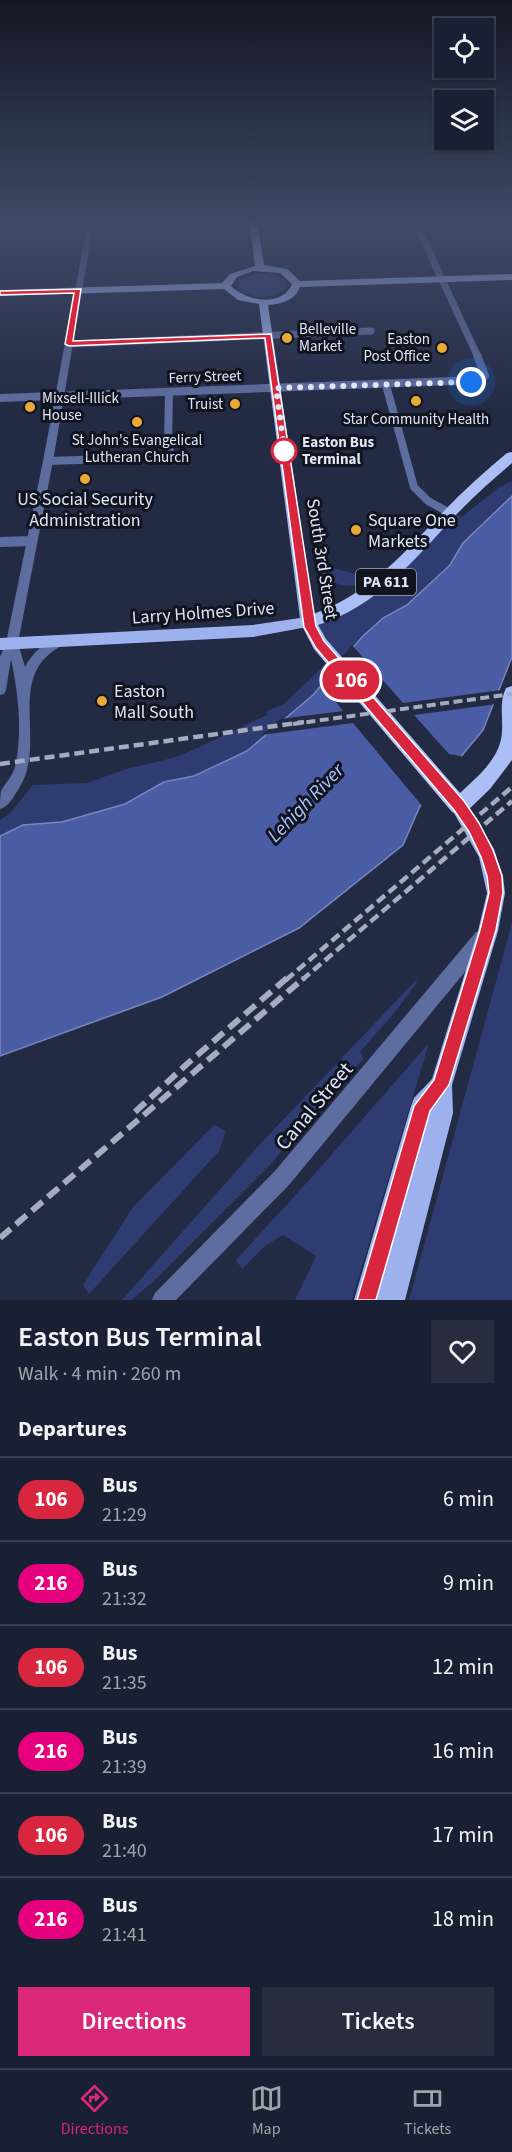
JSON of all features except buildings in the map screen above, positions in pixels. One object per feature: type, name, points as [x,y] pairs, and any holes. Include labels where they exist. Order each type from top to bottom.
[{"type":"highway","name":"Larry Holmes Drive","points":[[308,622],[340,610],[386,582],[450,513],[512,456]]},
{"type":"highway","name":"South 3rd Street","points":[[308,622],[317,640],[454,800]]},
{"type":"highway","points":[[454,800],[499,765],[507,751],[511,734],[512,693]]},
{"type":"main road","points":[[0,293],[206,287]]},
{"type":"main road","points":[[227,287],[238,297],[263,302],[290,296],[296,287]]},
{"type":"main road","name":"South 3rd Street","points":[[263,302],[308,622]]},
{"type":"main road","name":"Larry Holmes Drive","points":[[6,643],[253,631],[308,622]]},
{"type":"main road","points":[[392,1300],[442,1113],[441,1085],[488,930],[496,893],[494,876],[482,843],[454,800]]},
{"type":"main road","points":[[367,1300],[422,1106],[441,1085]]},
{"type":"street","points":[[0,690],[6,643],[32,541],[48,461],[79,287]]},
{"type":"street","name":"Ferry Street","points":[[0,398],[471,382],[483,379],[485,372],[445,287]]},
{"type":"street","points":[[69,344],[371,331]]},
{"type":"street","points":[[386,385],[386,393],[416,489],[428,501],[450,513]]},
{"type":"street","points":[[48,461],[171,457],[168,444],[169,392]]},
{"type":"street","points":[[0,542],[32,541]]},
{"type":"street","points":[[23,701],[28,672],[38,655],[44,649],[63,641]]},
{"type":"street","points":[[0,802],[15,784],[21,770],[25,742],[23,701],[16,651],[6,643]]},
{"type":"street","name":"Canal Street","points":[[162,1300],[282,1179],[488,930]]},
{"type":"shaded area","points":[[286,287],[281,292],[262,297],[249,295],[238,288]]},
{"type":"shaded area","points":[[512,481],[512,496],[463,543],[450,565],[407,605],[383,618],[362,637],[313,695],[247,751],[194,776],[164,782],[125,804],[62,822],[23,825],[0,836],[0,820],[10,813],[33,785],[87,783],[129,768],[182,755],[267,715],[267,711],[284,704],[335,655],[308,622],[340,610],[450,513],[462,517],[498,488]]},
{"type":"shaded area","points":[[319,564],[363,576],[369,572],[374,574],[357,585],[340,584],[325,577],[318,569]]},
{"type":"shaded area","points":[[512,923],[512,1300],[409,1300]]},
{"type":"shaded area","points":[[416,980],[417,982],[396,1011],[360,1052],[364,1058],[268,1167],[153,1282],[131,1300],[122,1300],[261,1143]]},
{"type":"shaded area","points":[[429,1043],[352,1300],[295,1300],[316,1256],[283,1235],[266,1245],[242,1269],[236,1260]]},
{"type":"shaded area","points":[[214,1125],[226,1131],[219,1151],[89,1294],[83,1285],[133,1207]]},
{"type":"water","name":"Lehigh River","points":[[512,496],[512,657],[483,730],[420,806],[403,845],[299,928],[162,997],[0,1056],[0,836],[23,825],[62,822],[125,804],[164,782],[194,776],[247,751],[313,695],[362,637],[383,618],[407,605],[450,565],[463,543]]},
{"type":"pier","points":[[352,645],[403,703],[502,690],[497,704],[414,715],[449,754],[465,757],[423,807],[353,723],[261,735],[280,719],[343,711],[320,682]]},
{"type":"railway","points":[[293,724],[512,694]]},
{"type":"railway","points":[[0,764],[304,722]]},
{"type":"railway","points":[[286,980],[512,787]]},
{"type":"railway","points":[[302,980],[512,801]]},
{"type":"railway","points":[[135,1112],[287,978]]},
{"type":"railway","points":[[0,1238],[304,978]]},
{"type":"bus line","name":"106","points":[[0,293],[78,291],[69,344],[268,336],[310,627],[320,644],[459,806],[488,855],[496,893],[493,912],[441,1085],[422,1106],[367,1300]]},
{"type":"place","name":"Belleville Market","points":[[287,338]]},
{"type":"place","name":"Easton Post Office","points":[[442,348]]},
{"type":"place","name":"Star Community Health","points":[[416,401]]},
{"type":"place","name":"Truist","points":[[235,404]]},
{"type":"place","name":"Mixsell-Illick House","points":[[30,407]]},
{"type":"place","name":"St John's Evangelical Lutheran Church","points":[[137,422]]},
{"type":"place","name":"Easton Bus Terminal","points":[[284,451]]},
{"type":"place","name":"US Social Security Administration","points":[[85,479]]},
{"type":"place","name":"Square One Markets","points":[[356,530]]},
{"type":"place","name":"Easton Mall South","points":[[102,701]]},
{"type":"route","points":[[284,451],[286,461],[276,388],[471,382]]}]
